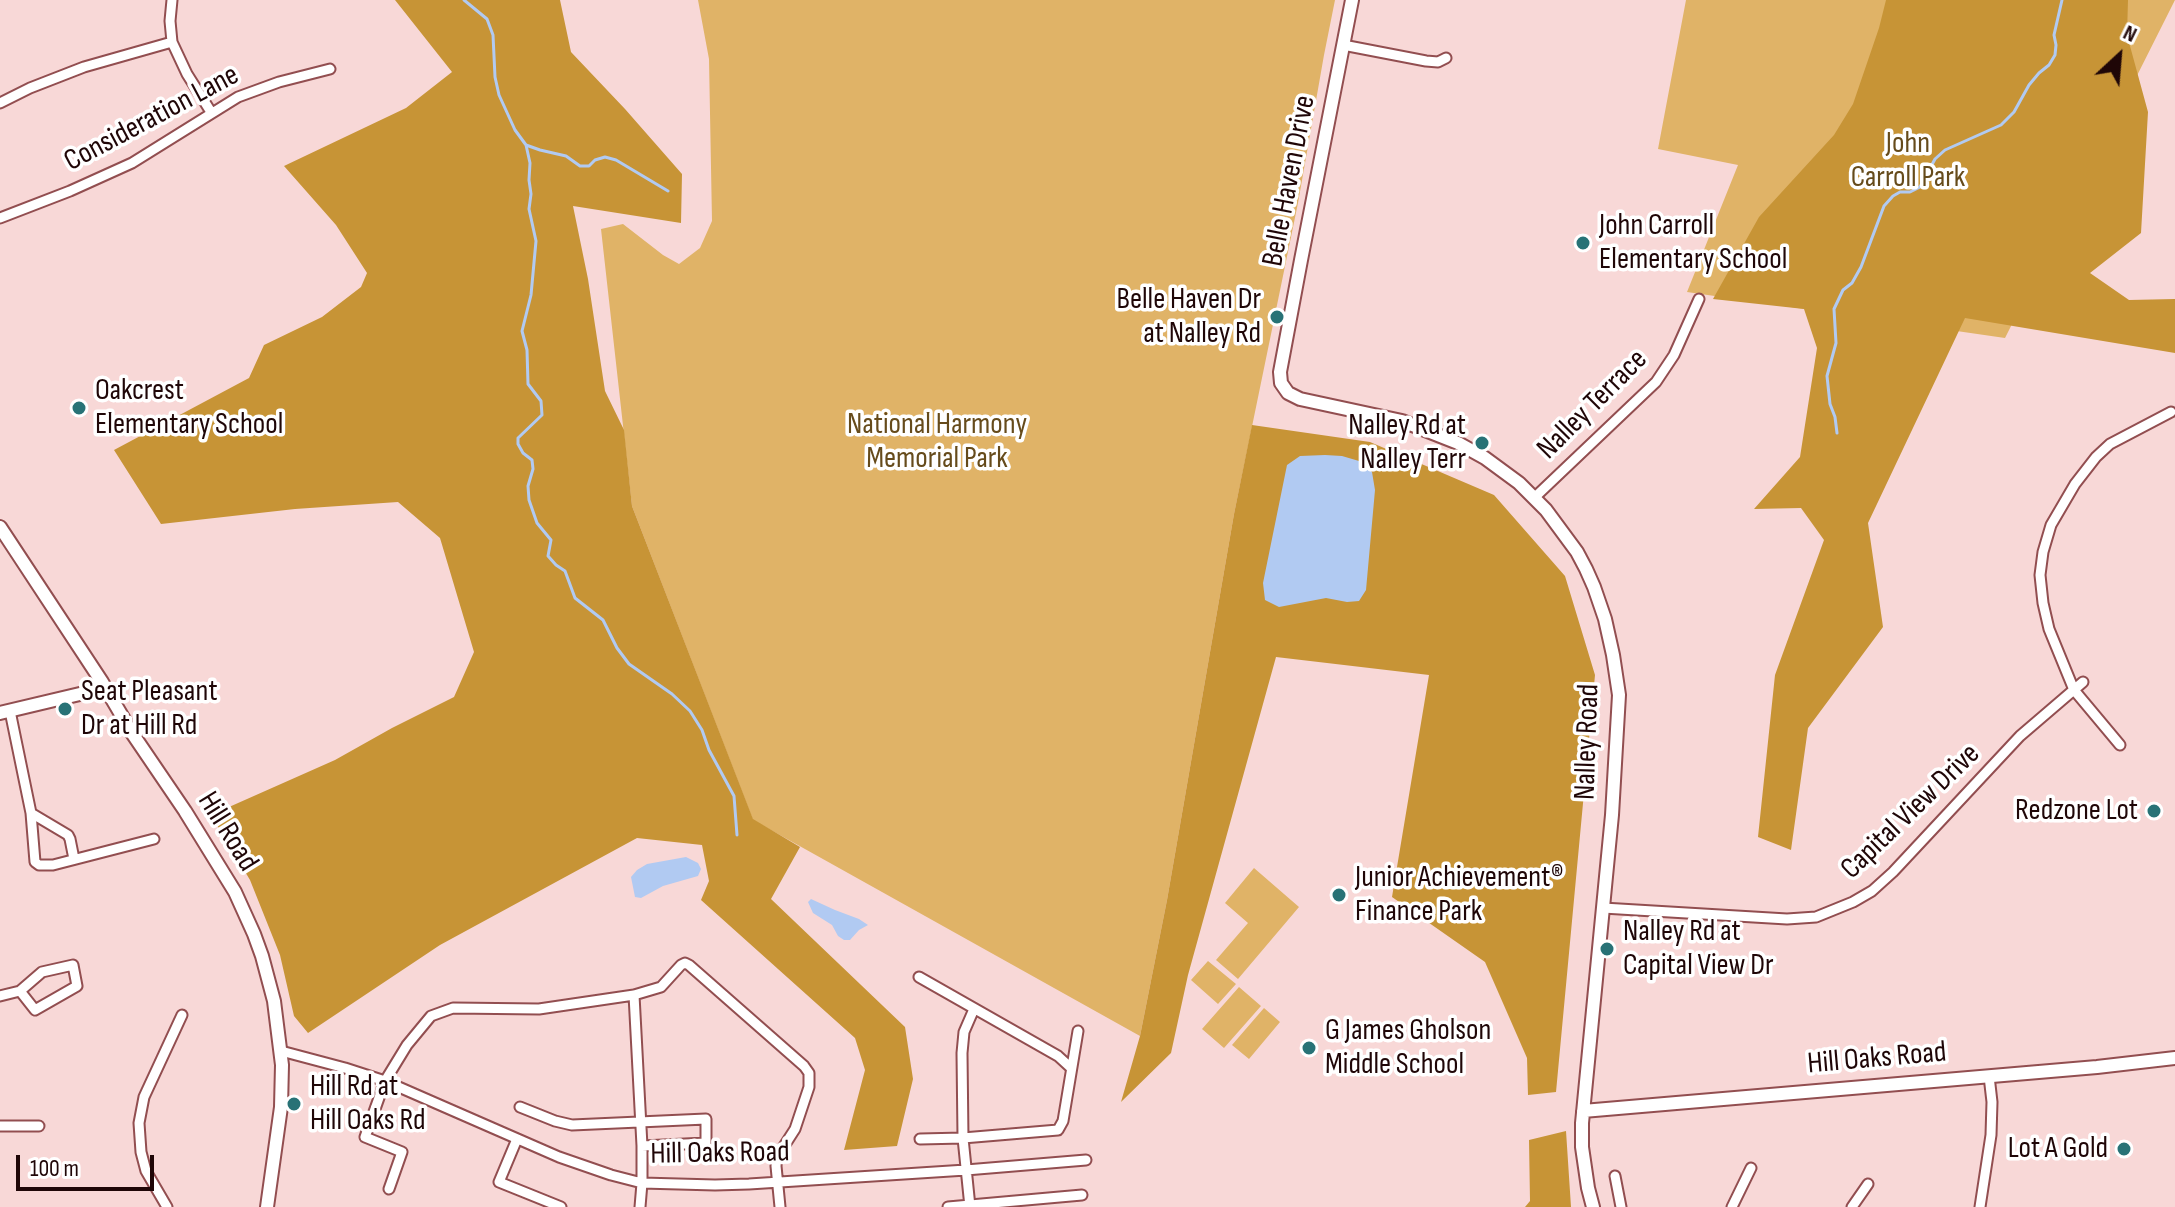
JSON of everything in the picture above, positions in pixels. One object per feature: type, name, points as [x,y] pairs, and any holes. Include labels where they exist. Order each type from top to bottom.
[{"type":"street","points":[[172,0],[172,42],[187,74],[211,112]]},
{"type":"street","name":"Belle Haven Drive","points":[[1280,372],[1352,0]]},
{"type":"street","points":[[0,103],[74,70],[172,42]]},
{"type":"street","points":[[1343,45],[1426,61],[1438,62],[1446,58]]},
{"type":"street","name":"Consideration Lane","points":[[0,218],[132,163],[238,97],[262,87],[330,69]]},
{"type":"street","name":"Nalley Terrace","points":[[1534,498],[1656,382],[1674,355],[1699,299]]},
{"type":"street","name":"Nalley Road","points":[[1280,372],[1283,387],[1293,396],[1430,430],[1502,469],[1534,498],[1564,533],[1586,569],[1605,619],[1619,695],[1615,772],[1583,1111],[1582,1147],[1593,1207]]},
{"type":"street","points":[[2120,745],[2074,690],[2049,629],[2040,575],[2043,552],[2051,525],[2075,484],[2096,457],[2110,444],[2171,412]]},
{"type":"street","name":"Hill Road","points":[[0,527],[185,811],[243,909],[269,978],[281,1051],[281,1107],[267,1207]]},
{"type":"street","points":[[102,682],[84,693],[5,712],[31,813],[35,862],[53,865],[154,839]]},
{"type":"street","name":"Capital View Drive","points":[[1603,908],[1787,919],[1816,917],[1853,902],[1872,891],[1893,872],[2020,736],[2083,682]]},
{"type":"street","points":[[31,813],[68,835],[74,859]]},
{"type":"street","points":[[389,1189],[402,1152],[365,1137],[385,1081],[427,1019],[444,1010],[477,1007],[539,1009],[634,995],[657,989],[681,965],[687,964],[804,1066],[810,1077],[795,1129],[777,1157],[780,1207]]},
{"type":"street","points":[[0,996],[20,991],[42,972],[73,965],[77,986],[35,1010],[20,991]]},
{"type":"street","points":[[919,977],[1058,1056],[1070,1067]]},
{"type":"street","points":[[634,995],[642,1146],[640,1207]]},
{"type":"street","points":[[970,1206],[963,1138],[963,1040],[974,1009]]},
{"type":"street","points":[[167,1207],[146,1171],[139,1123],[144,1097],[182,1015]]},
{"type":"street","points":[[920,1139],[1058,1130],[1063,1121],[1078,1031]]},
{"type":"street","name":"Hill Oaks Road","points":[[281,1051],[385,1081],[585,1166],[642,1183],[715,1185],[1086,1160]]},
{"type":"street","name":"Hill Oaks Road","points":[[1583,1111],[2175,1058]]},
{"type":"street","points":[[1980,1207],[1991,1135],[1989,1076]]},
{"type":"street","points":[[520,1107],[572,1125],[706,1119],[706,1143],[642,1146]]},
{"type":"street","points":[[0,1126],[39,1126]]},
{"type":"street","points":[[517,1139],[499,1182],[561,1207]]},
{"type":"street","points":[[1732,1207],[1751,1168]]},
{"type":"street","points":[[1615,1176],[1621,1207]]},
{"type":"street","points":[[1852,1207],[1868,1184]]},
{"type":"street","points":[[948,1207],[1082,1195]]},
{"type":"green space","points":[[395,0],[560,0],[571,52],[682,174],[681,223],[573,206],[605,391],[624,430],[632,506],[753,819],[800,847],[771,899],[905,1027],[913,1079],[897,1146],[844,1150],[865,1070],[855,1038],[701,900],[709,881],[702,845],[637,838],[440,945],[308,1033],[294,1016],[280,955],[250,880],[211,815],[335,760],[454,697],[474,652],[440,538],[398,502],[295,509],[161,524],[114,450],[249,378],[264,345],[322,317],[361,287],[367,273],[336,225],[284,166],[406,108],[452,72]]},
{"type":"green space","name":"National Harmony Memorial Park","points":[[698,0],[1335,0],[1298,203],[1234,514],[1167,900],[1140,1036],[753,820],[632,506],[601,229],[623,224],[679,264],[700,248],[712,221],[709,59]]},
{"type":"green space","name":"John Carroll Park","points":[[1686,0],[2175,0],[2005,338],[1687,292],[1738,165],[1658,149]]},
{"type":"green space","points":[[1886,0],[2128,0],[2127,35],[2148,112],[2141,233],[2090,273],[2129,300],[2175,299],[2175,353],[1965,318],[1868,523],[1883,627],[1808,728],[1791,850],[1758,837],[1775,675],[1824,540],[1801,508],[1754,509],[1800,457],[1817,348],[1804,309],[1713,299],[1759,217],[1834,135],[1853,104]]},
{"type":"green space","points":[[1252,425],[1370,442],[1494,495],[1565,576],[1595,675],[1556,1092],[1528,1095],[1527,1058],[1485,962],[1392,897],[1429,675],[1276,657],[1188,975],[1171,1053],[1121,1102],[1140,1036],[1167,900]]},
{"type":"green space","points":[[1254,868],[1299,907],[1238,979],[1216,960],[1248,923],[1225,903]]},
{"type":"green space","points":[[1208,961],[1236,984],[1218,1004],[1191,980]]},
{"type":"green space","points":[[1239,987],[1261,1006],[1224,1048],[1202,1029]]},
{"type":"green space","points":[[1264,1008],[1280,1022],[1249,1059],[1232,1045]]},
{"type":"green space","points":[[1566,1131],[1571,1207],[1525,1207],[1530,1201],[1529,1140]]},
{"type":"water","points":[[1325,455],[1359,461],[1372,472],[1375,490],[1366,590],[1359,601],[1326,598],[1279,607],[1265,600],[1263,583],[1287,465],[1300,456]]},
{"type":"water","points":[[686,857],[698,863],[701,869],[698,876],[663,886],[641,898],[635,897],[631,877],[637,870],[647,864]]},
{"type":"water","points":[[811,899],[868,925],[850,940],[844,940],[832,925],[813,913],[808,902]]},
{"type":"waterway","points":[[464,0],[487,19],[493,35],[499,95],[515,130],[526,145],[530,163],[529,209],[536,241],[531,295],[522,331],[527,350],[528,384],[541,401],[542,415],[518,438],[523,453],[532,460],[529,500],[537,523],[551,540],[548,556],[565,571],[575,598],[603,620],[629,664],[672,694],[690,711],[702,730],[709,750],[734,796],[737,835]]},
{"type":"waterway","points":[[1837,433],[1827,376],[1836,343],[1834,309],[1843,290],[1852,283],[1861,267],[1884,206],[1900,192],[1910,192],[1920,187],[1935,159],[1945,150],[2001,125],[2014,112],[2029,85],[2055,55],[2054,35],[2062,0]]},
{"type":"waterway","points":[[526,145],[566,156],[580,166],[589,166],[605,157],[616,160],[668,191]]},
{"type":"place","name":"John Carroll Elementary School","points":[[1583,243]]},
{"type":"place","name":"Belle Haven Dr at Nalley Rd","points":[[1277,317]]},
{"type":"place","name":"Oakcrest Elementary School","points":[[79,408]]},
{"type":"place","name":"Nalley Rd at Nalley Terr","points":[[1482,443]]},
{"type":"place","name":"Seat Pleasant Dr at Hill Rd","points":[[65,709]]},
{"type":"place","name":"Redzone Lot","points":[[2154,811]]},
{"type":"place","name":"Junior Achievement® Finance Park","points":[[1339,895]]},
{"type":"place","name":"Nalley Rd at Capital View Dr","points":[[1607,949]]},
{"type":"place","name":"G James Gholson Middle School","points":[[1309,1048]]},
{"type":"place","name":"Hill Rd at Hill Oaks Rd","points":[[294,1104]]},
{"type":"place","name":"Lot A Gold","points":[[2124,1149]]}]
